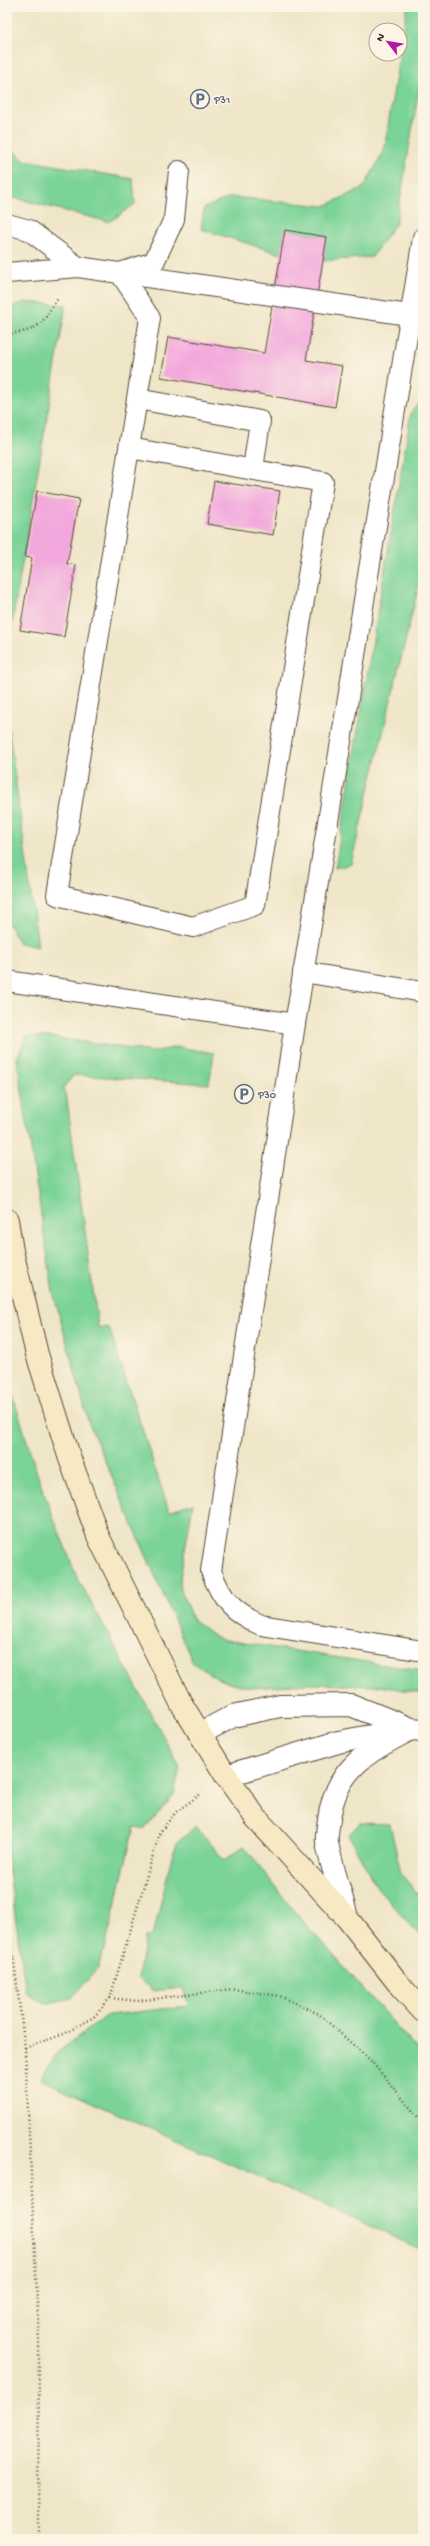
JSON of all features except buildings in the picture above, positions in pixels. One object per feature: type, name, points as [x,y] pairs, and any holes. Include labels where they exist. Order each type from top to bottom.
[{"type":"main road","points":[[7,1220],[12,1251],[37,1354],[69,1456],[98,1536],[181,1703],[201,1733],[226,1776],[256,1818],[347,1918],[402,1988],[423,2011]]},
{"type":"street","points":[[201,1733],[233,1716],[280,1706],[351,1705],[417,1730]]},
{"type":"street","points":[[226,1776],[338,1742],[417,1730]]},
{"type":"street","points":[[347,1918],[326,1842],[332,1799],[343,1778],[374,1749],[417,1730]]},
{"type":"lane","points":[[120,273],[154,262],[174,218],[179,171]]},
{"type":"lane","points":[[7,224],[29,230],[78,267]]},
{"type":"lane","points":[[423,238],[416,316],[303,972],[211,1571],[220,1594],[240,1616],[261,1625],[423,1651]]},
{"type":"lane","points":[[7,273],[78,267],[416,316]]},
{"type":"lane","points":[[120,273],[150,318],[129,448],[57,896],[193,927],[256,905],[323,482],[129,448]]},
{"type":"lane","points":[[137,399],[260,421],[253,469]]},
{"type":"lane","points":[[303,972],[423,992]]},
{"type":"lane","points":[[7,981],[295,1024]]},
{"type":"path","points":[[7,334],[27,332],[44,321],[78,267]]},
{"type":"path","points":[[25,2048],[64,2034],[94,2017],[110,1998],[160,1832],[176,1812],[191,1801]]},
{"type":"path","points":[[7,1908],[25,2048],[39,2340],[38,2539]]},
{"type":"path","points":[[110,1998],[137,2001],[232,1989],[280,1996],[319,2014],[371,2061],[423,2122]]},
{"type":"green space","points":[[407,7],[423,7],[423,66],[396,223],[372,257],[323,261],[327,237],[285,230],[281,254],[201,229],[204,208],[231,197],[325,206],[364,187],[384,151],[398,62],[408,62],[408,22],[405,22]]},
{"type":"green space","points":[[7,145],[24,160],[133,179],[135,204],[109,222],[7,196]]},
{"type":"green space","points":[[25,302],[66,305],[7,653],[7,308]]},
{"type":"green space","points":[[423,399],[423,568],[351,864],[335,868],[411,412]]},
{"type":"green space","points":[[7,718],[38,947],[19,943],[7,921]]},
{"type":"green space","points":[[26,1036],[51,1037],[152,1052],[178,1047],[214,1053],[209,1084],[74,1075],[63,1088],[67,1100],[98,1327],[109,1328],[169,1511],[193,1503],[179,1585],[192,1619],[219,1639],[423,1671],[423,1693],[379,1686],[306,1684],[251,1688],[218,1679],[193,1663],[89,1424],[53,1292],[17,1059]]},
{"type":"green space","points":[[7,1377],[40,1483],[76,1575],[180,1767],[174,1795],[145,1829],[134,1827],[107,1940],[98,1968],[72,1998],[44,2004],[26,1993],[7,1856]]},
{"type":"green space","points":[[360,1823],[390,1824],[401,1874],[423,1900],[423,1939],[377,1887],[348,1835]]},
{"type":"green space","points":[[196,1826],[224,1860],[244,1846],[293,1910],[423,2056],[423,2250],[40,2079],[58,2052],[108,2015],[189,2006],[183,1988],[153,1991],[138,1978],[145,1937],[153,1936],[171,1860],[177,1843]]},
{"type":"place","name":"P31","points":[[200,99]]},
{"type":"place","name":"P30","points":[[244,1094]]}]
